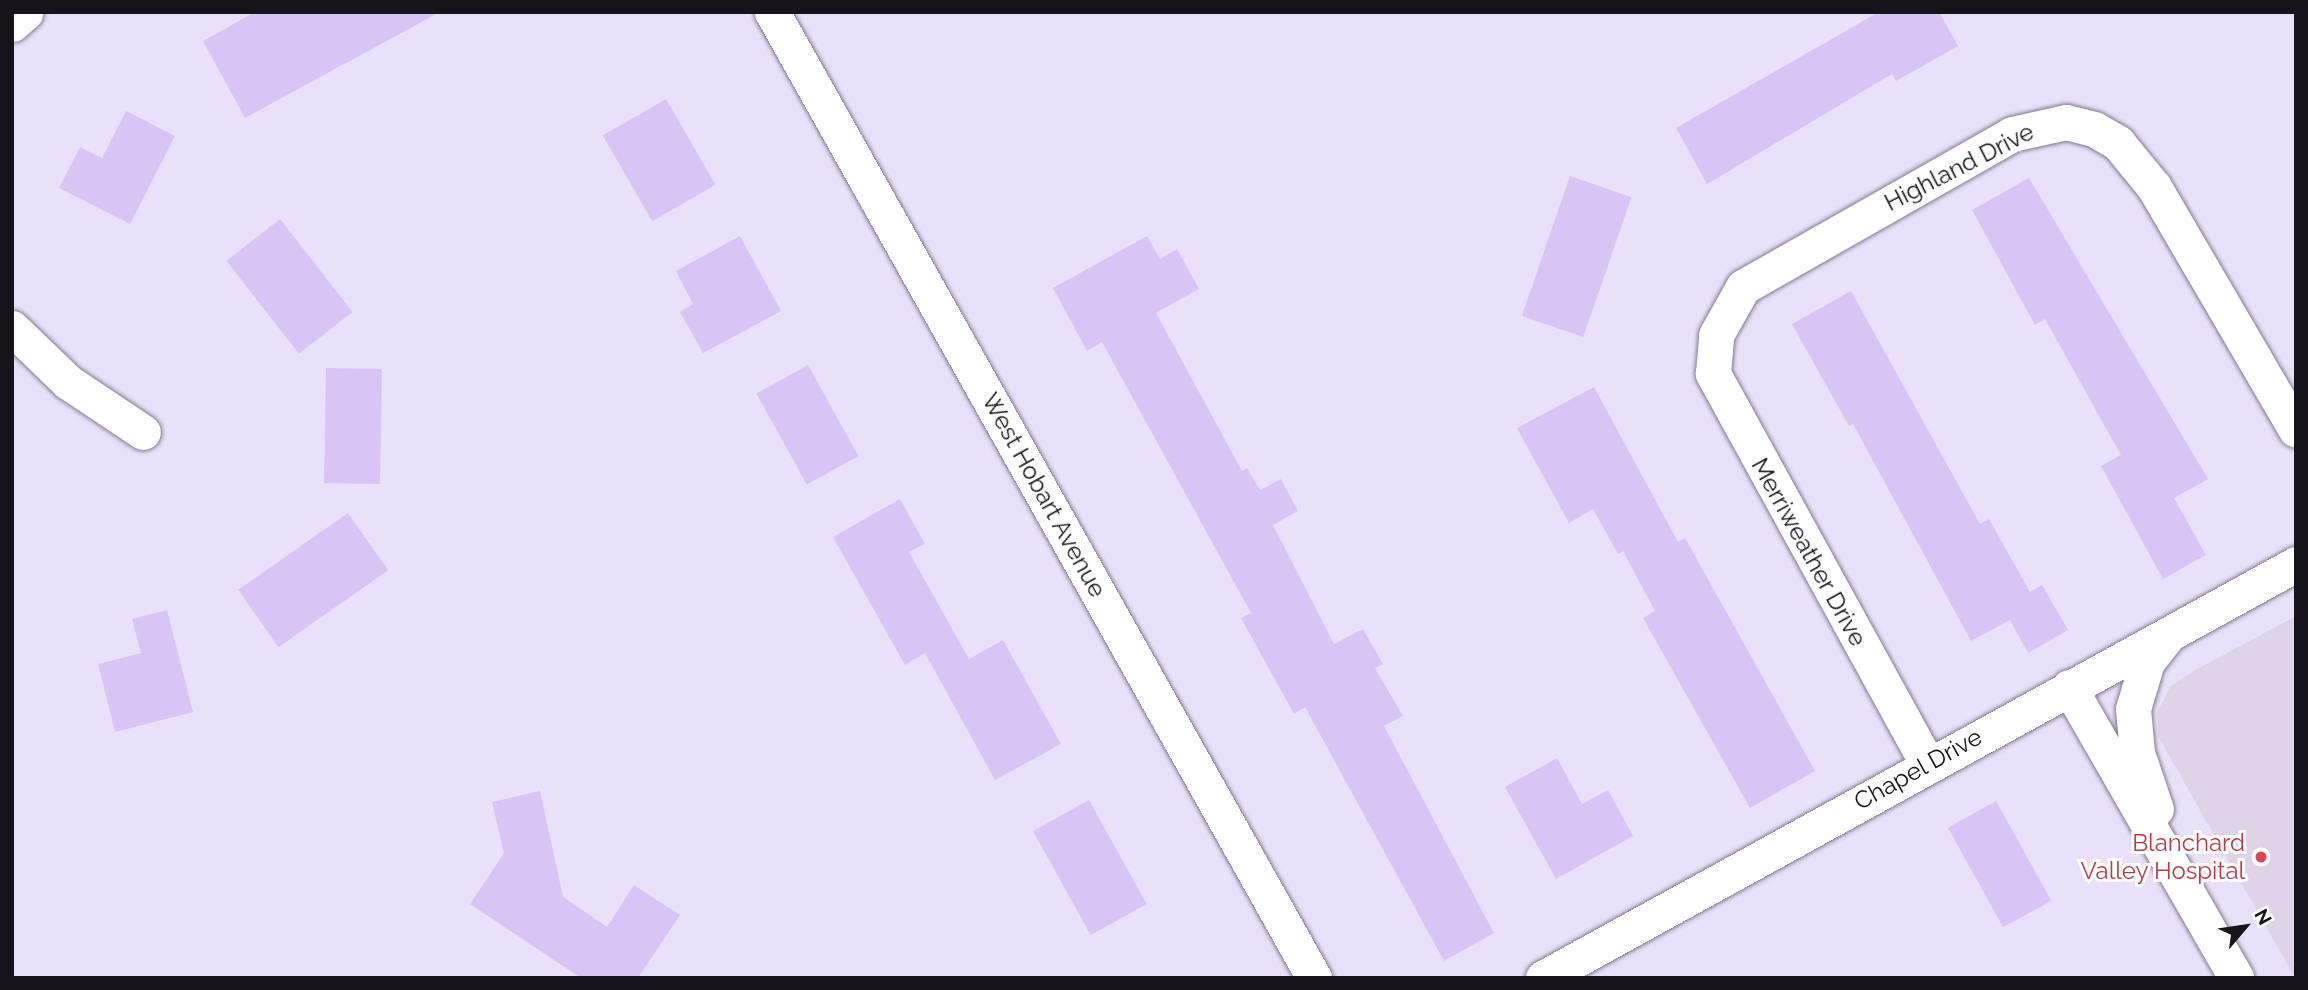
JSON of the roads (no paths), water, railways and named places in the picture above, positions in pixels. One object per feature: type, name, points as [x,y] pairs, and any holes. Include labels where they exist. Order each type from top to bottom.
[{"type":"street","points":[[12,24],[26,12]]},
{"type":"street","name":"West Hobart Avenue","points":[[772,12],[1314,978]]},
{"type":"street","name":"Highland Drive","points":[[1716,335],[1731,302],[1765,270],[2012,134],[2066,122],[2094,129],[2138,163],[2296,430]]},
{"type":"street","points":[[12,328],[68,382],[143,432]]},
{"type":"street","name":"Merriweather Drive","points":[[1716,335],[1713,373],[1727,405],[1927,763]]},
{"type":"street","name":"Chapel Drive","points":[[1543,978],[1927,763],[2296,564]]},
{"type":"street","points":[[2172,631],[2147,662],[2133,709],[2137,752],[2178,875]]},
{"type":"street","points":[[2069,687],[2236,978]]},
{"type":"place","name":"Blanchard Valley Hospital","points":[[2261,857]]}]
